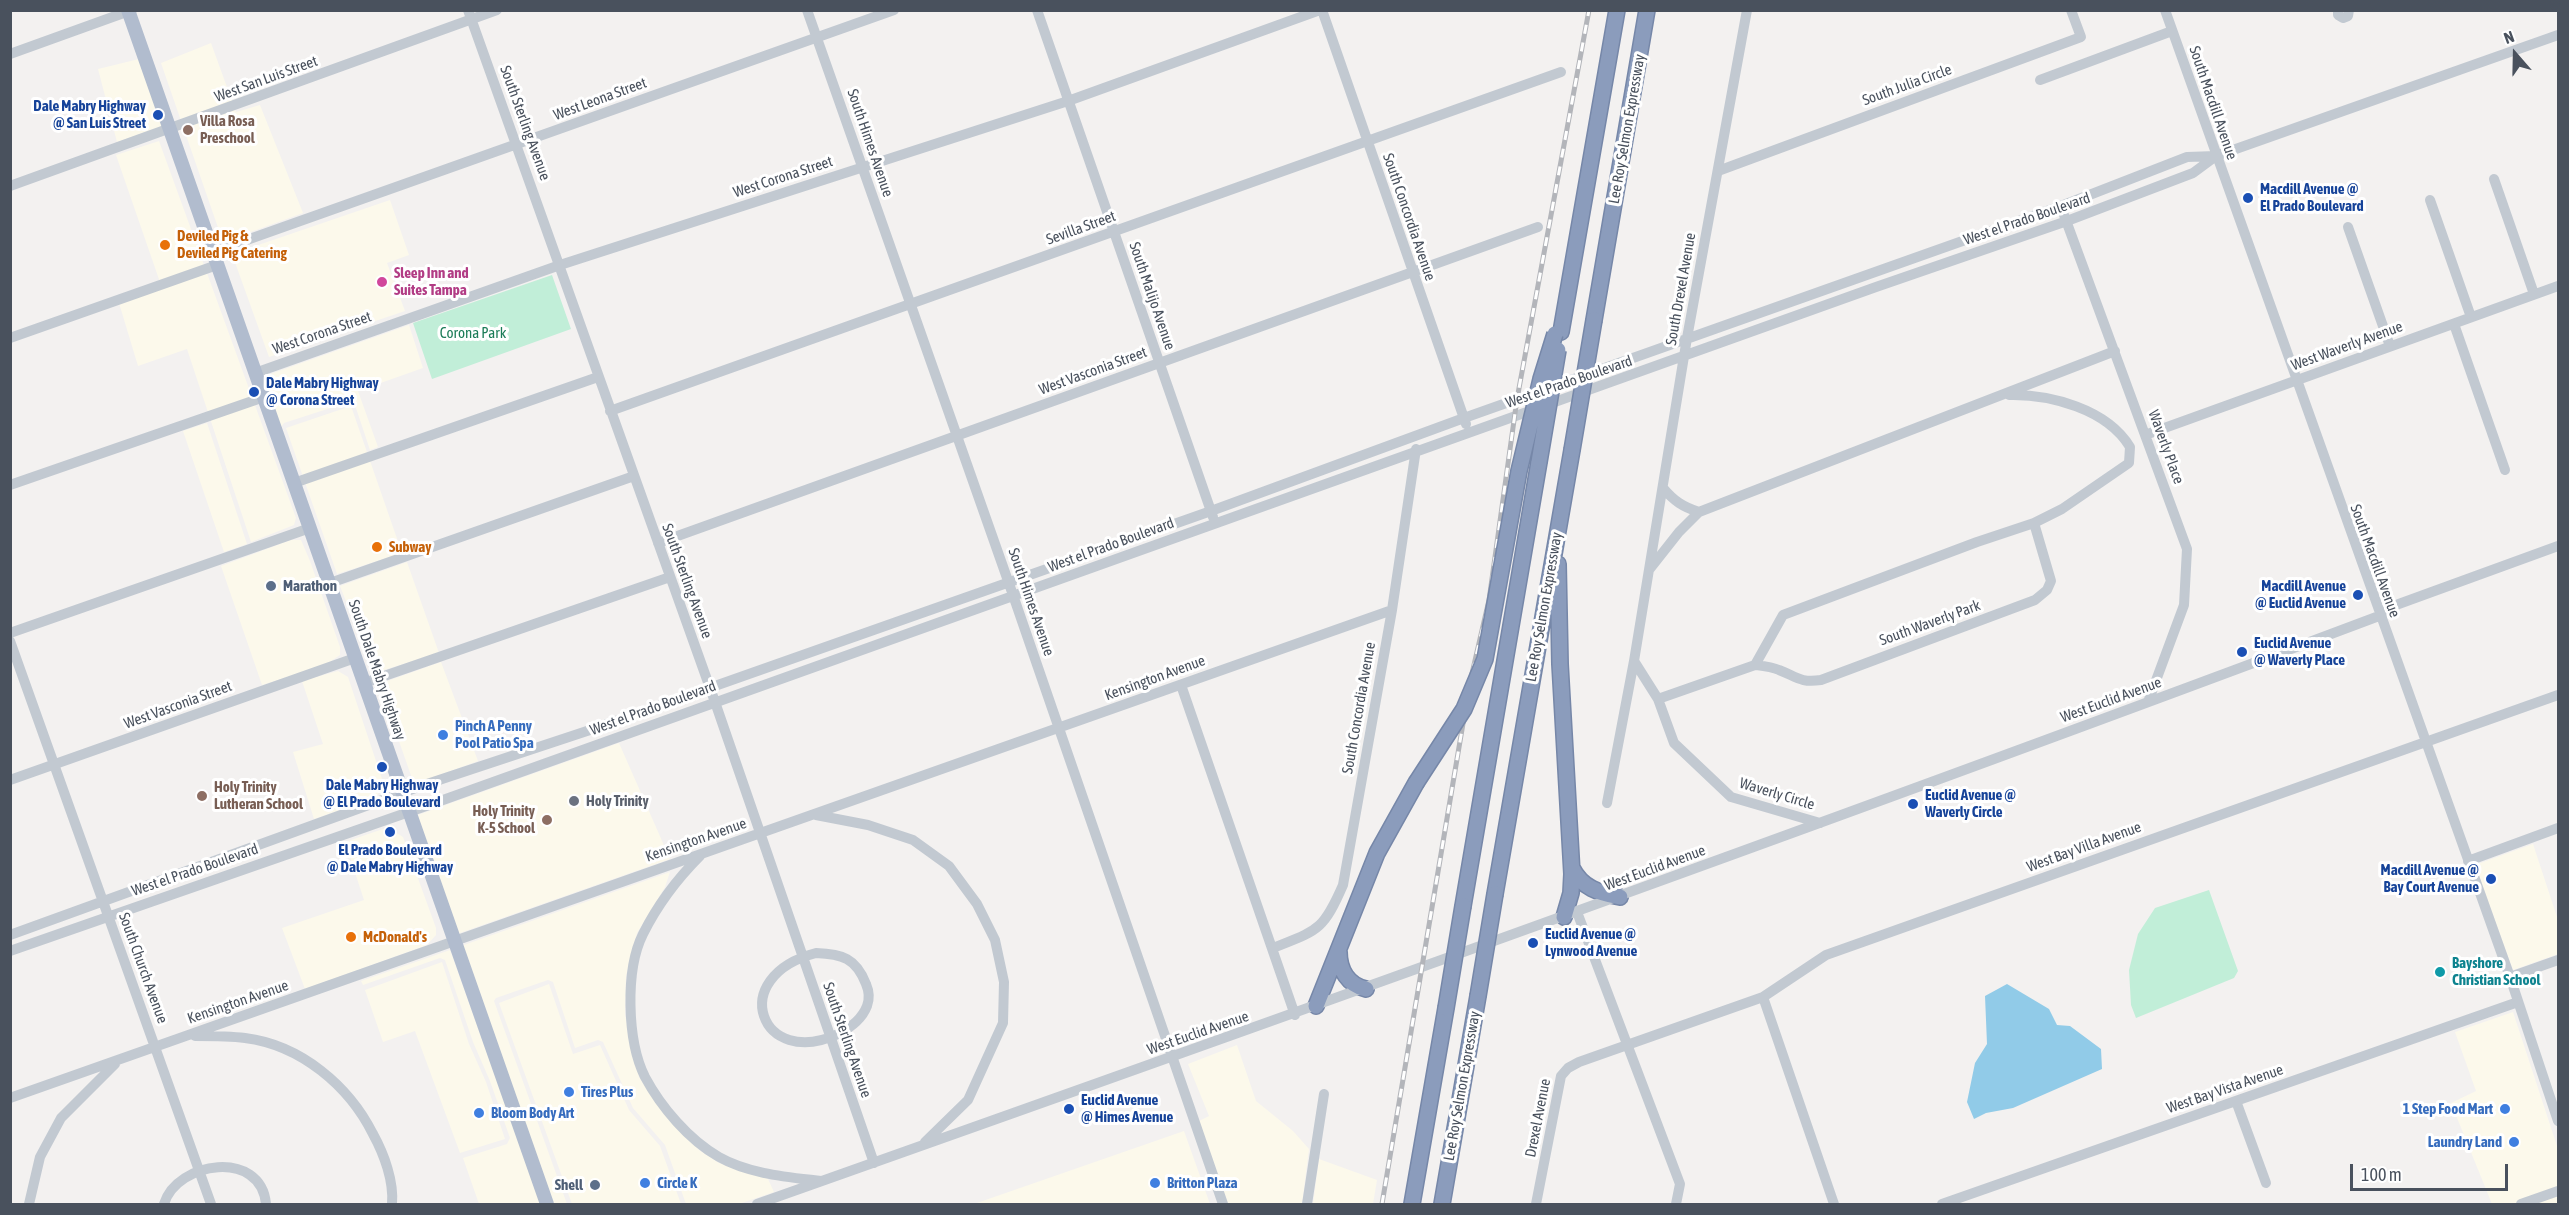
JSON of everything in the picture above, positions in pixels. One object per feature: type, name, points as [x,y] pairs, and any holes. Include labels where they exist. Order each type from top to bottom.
[{"type":"highway","name":"Lee Roy Selmon Expressway","points":[[1412,1204],[1560,329],[1617,10]]},
{"type":"highway","name":"Lee Roy Selmon Expressway","points":[[1442,1204],[1647,10]]},
{"type":"highway","points":[[1316,1006],[1377,853],[1416,783],[1464,709],[1485,658],[1519,471],[1541,379],[1560,329]]},
{"type":"highway","points":[[1558,530],[1559,640],[1572,868],[1571,914]]},
{"type":"highway","points":[[1572,868],[1587,886],[1599,892],[1620,897]]},
{"type":"highway","points":[[1339,952],[1340,963],[1347,978],[1355,985],[1366,989]]},
{"type":"main road","name":"South Dale Mabry Highway","points":[[130,11],[408,812],[547,1204]]},
{"type":"street","name":"West San Luis Street","points":[[10,186],[170,130],[470,15],[497,10]]},
{"type":"street","name":"South Himes Avenue","points":[[807,10],[1013,595],[1223,1204]]},
{"type":"street","name":"West Leona Street","points":[[10,338],[518,144],[894,10]]},
{"type":"street","name":"South Malijo Avenue","points":[[1037,10],[1215,523]]},
{"type":"street","name":"West Corona Street","points":[[255,373],[560,265],[1068,100],[1321,10]]},
{"type":"street","name":"South Concordia Avenue","points":[[1321,10],[1470,433]]},
{"type":"street","name":"South Drexel Avenue","points":[[1647,573],[1747,10]]},
{"type":"street","name":"South Julia Circle","points":[[1718,171],[2081,37],[2071,10]]},
{"type":"street","name":"South Macdill Avenue","points":[[2165,10],[2379,616],[2518,1002],[2554,1094],[2559,1121]]},
{"type":"street","points":[[2338,10],[2338,15],[2343,18],[2348,16],[2349,10]]},
{"type":"street","points":[[10,54],[130,11]]},
{"type":"street","name":"South Sterling Avenue","points":[[470,15],[518,144],[610,411],[715,702],[873,1163]]},
{"type":"street","points":[[2040,80],[2172,31]]},
{"type":"street","name":"West el Prado Boulevard","points":[[10,951],[408,812],[1876,287],[2067,221],[2193,173],[2216,156],[2559,35]]},
{"type":"street","name":"Sevilla Street","points":[[610,411],[1561,72]]},
{"type":"street","name":"West el Prado Boulevard","points":[[10,935],[402,793],[593,729],[1211,511],[1464,418],[2061,206],[2187,157],[2216,156]]},
{"type":"street","points":[[2494,179],[2534,294]]},
{"type":"street","points":[[2430,200],[2471,317]]},
{"type":"street","name":"Waverly Place","points":[[2061,206],[2187,549],[2184,605],[2148,702]]},
{"type":"street","name":"West Vasconia Street","points":[[658,543],[1538,227]]},
{"type":"street","points":[[2348,227],[2390,346]]},
{"type":"street","points":[[1871,273],[1876,287]]},
{"type":"street","name":"West Waverly Avenue","points":[[2130,447],[2147,438],[2295,380],[2559,286]]},
{"type":"street","points":[[2454,324],[2505,470]]},
{"type":"street","points":[[1607,803],[1634,661],[1647,573],[1679,532],[1699,512],[2115,351]]},
{"type":"street","points":[[294,483],[598,377]]},
{"type":"street","points":[[1658,699],[1755,664],[1783,615],[1966,546],[2034,523],[2062,509],[2129,463],[2130,447],[2124,437],[2105,422],[2079,407],[2032,394],[1999,396]]},
{"type":"street","points":[[10,485],[264,397]]},
{"type":"street","name":"South Concordia Avenue","points":[[1273,948],[1314,932],[1327,918],[1343,885],[1392,610],[1417,453],[1415,437]]},
{"type":"street","points":[[330,584],[634,476]]},
{"type":"street","points":[[1663,488],[1673,500],[1699,512]]},
{"type":"street","name":"South Waverly Park","points":[[1755,664],[1778,669],[1807,682],[1821,680],[2035,600],[2046,590],[2051,581],[2034,523]]},
{"type":"street","points":[[10,633],[310,528]]},
{"type":"street","name":"West Euclid Avenue","points":[[757,1204],[1620,897],[2379,616],[2396,605],[2559,546]]},
{"type":"street","points":[[364,684],[670,578]]},
{"type":"street","name":"Kensington Avenue","points":[[10,1098],[1392,610]]},
{"type":"street","points":[[864,633],[869,647]]},
{"type":"street","name":"South Church Avenue","points":[[10,640],[211,1204]]},
{"type":"street","name":"West Vasconia Street","points":[[10,780],[355,658]]},
{"type":"street","name":"Waverly Circle","points":[[1634,661],[1658,699],[1674,743],[1731,796],[1821,823]]},
{"type":"street","points":[[1181,685],[1295,1014]]},
{"type":"street","name":"West Bay Villa Avenue","points":[[1629,1046],[1763,998],[1826,955],[2559,695]]},
{"type":"street","points":[[593,729],[599,744]]},
{"type":"street","points":[[813,815],[868,825],[913,840],[949,866],[977,903],[995,940],[1004,982],[1003,1023],[968,1100],[917,1148]]},
{"type":"street","points":[[2468,861],[2559,828]]},
{"type":"street","points":[[702,854],[676,880],[642,935],[631,977],[630,1014],[645,1076],[665,1106],[687,1131],[721,1158],[756,1170],[824,1181]]},
{"type":"street","points":[[1571,914],[1629,1046],[1680,1184],[1676,1204]]},
{"type":"street","points":[[816,953],[834,954],[849,960],[861,971],[869,991],[868,1003],[855,1023],[818,1042],[790,1041],[773,1030],[763,1012],[768,981],[781,968],[802,957],[816,953]]},
{"type":"street","points":[[2510,977],[2559,960]]},
{"type":"street","points":[[1763,998],[1834,1204]]},
{"type":"street","name":"West Bay Vista Avenue","points":[[1942,1204],[2518,1002]]},
{"type":"street","points":[[185,1036],[247,1038],[291,1052],[331,1077],[362,1112],[383,1153],[392,1204]]},
{"type":"street","name":"Drexel Avenue","points":[[1536,1204],[1561,1076],[1568,1068],[1579,1062],[1629,1046]]},
{"type":"street","points":[[29,1204],[40,1157],[61,1118],[119,1059]]},
{"type":"street","points":[[1307,1204],[1324,1094]]},
{"type":"street","points":[[2236,1101],[2266,1183]]},
{"type":"street","points":[[164,1204],[175,1185],[200,1171],[213,1167],[229,1167],[244,1171],[253,1177],[262,1188],[266,1204]]},
{"type":"street","points":[[2521,1204],[2559,1191]]},
{"type":"shaded area","points":[[211,43],[236,112],[260,105],[303,213],[223,242],[161,63]]},
{"type":"shaded area","points":[[139,59],[163,126],[117,142],[98,69]]},
{"type":"shaded area","points":[[159,141],[296,518],[294,525],[251,542],[187,349],[138,366],[119,303],[162,288],[116,155]]},
{"type":"shaded area","points":[[390,200],[409,255],[387,263],[405,311],[269,357],[232,254]]},
{"type":"shaded area","points":[[409,325],[423,368],[358,391],[378,447],[370,450],[352,401],[284,423],[281,427],[262,377]]},
{"type":"shaded area","points":[[351,406],[402,553],[337,574],[286,428]]},
{"type":"shaded area","points":[[207,423],[247,544],[224,552],[183,431]]},
{"type":"shaded area","points":[[291,540],[301,540],[310,561],[340,647],[340,655],[325,665],[262,685],[221,566]]},
{"type":"shaded area","points":[[407,562],[439,653],[374,673],[340,586]]},
{"type":"shaded area","points":[[441,662],[478,761],[414,784],[379,684]]},
{"type":"shaded area","points":[[338,671],[348,677],[382,779],[380,791],[376,797],[314,819],[293,752],[323,744],[302,681]]},
{"type":"shaded area","points":[[619,743],[670,859],[457,934],[415,816]]},
{"type":"shaded area","points":[[383,829],[403,837],[436,928],[436,935],[427,945],[305,989],[282,928],[364,900],[345,842]]},
{"type":"shaded area","points":[[2533,844],[2558,920],[2558,954],[2513,970],[2475,865]]},
{"type":"shaded area","points":[[670,872],[665,887],[637,933],[626,976],[625,1015],[639,1077],[661,1110],[699,1150],[719,1163],[768,1179],[774,1192],[739,1204],[686,1204],[665,1145],[633,1108],[603,1042],[598,1040],[575,1048],[553,982],[548,980],[496,998],[494,1001],[567,1204],[552,1204],[461,946]]},
{"type":"shaded area","points":[[450,950],[541,1204],[479,1204],[463,1158],[507,1144],[510,1138],[490,1081],[473,1042],[445,960],[440,958],[363,985],[361,981]]},
{"type":"shaded area","points":[[442,962],[469,1044],[486,1082],[505,1139],[460,1153],[415,1031],[383,1042],[365,990]]},
{"type":"shaded area","points":[[549,984],[573,1054],[600,1045],[629,1110],[660,1146],[681,1204],[572,1204],[499,1003]]},
{"type":"shaded area","points":[[2513,1012],[2558,1149],[2558,1204],[2492,1204],[2451,1103],[2476,1091],[2455,1032]]},
{"type":"shaded area","points":[[1237,1045],[1256,1101],[1293,1131],[1309,1149],[1302,1204],[1228,1204],[1199,1121],[1209,1116],[1188,1064]]},
{"type":"shaded area","points":[[1184,1131],[1210,1204],[974,1204]]},
{"type":"shaded area","points":[[1319,1159],[1377,1180],[1373,1204],[1313,1204]]},
{"type":"green space","name":"Corona Park","points":[[552,275],[571,329],[432,379],[413,323]]},
{"type":"green space","points":[[2209,890],[2238,971],[2234,978],[2136,1018],[2131,1005],[2129,970],[2138,934],[2155,908]]},
{"type":"water","points":[[2007,984],[2049,1009],[2057,1025],[2070,1026],[2101,1049],[2102,1069],[2013,1108],[1986,1113],[1974,1119],[1967,1102],[1975,1063],[1987,1044],[1985,996]]},
{"type":"railway","points":[[1382,1204],[1470,682],[1489,600],[1517,399],[1589,10]]},
{"type":"place","name":"Dale Mabry Highway @ San Luis Street","points":[[158,115]]},
{"type":"place","name":"Villa Rosa Preschool","points":[[188,130]]},
{"type":"place","name":"Macdill Avenue @ El Prado Boulevard","points":[[2248,198]]},
{"type":"place","name":"Deviled Pig & Deviled Pig Catering","points":[[165,245]]},
{"type":"place","name":"Sleep Inn and Suites Tampa","points":[[382,282]]},
{"type":"place","name":"Dale Mabry Highway @ Corona Street","points":[[254,392]]},
{"type":"place","name":"Subway","points":[[377,547]]},
{"type":"place","name":"Marathon","points":[[271,586]]},
{"type":"place","name":"Macdill Avenue @ Euclid Avenue","points":[[2358,595]]},
{"type":"place","name":"Euclid Avenue @ Waverly Place","points":[[2242,652]]},
{"type":"place","name":"Pinch A Penny Pool Patio Spa","points":[[443,735]]},
{"type":"place","name":"Dale Mabry Highway @ El Prado Boulevard","points":[[382,767]]},
{"type":"place","name":"Holy Trinity Lutheran School","points":[[202,796]]},
{"type":"place","name":"Holy Trinity","points":[[574,801]]},
{"type":"place","name":"Euclid Avenue @ Waverly Circle","points":[[1913,804]]},
{"type":"place","name":"Holy Trinity K-5 School","points":[[547,820]]},
{"type":"place","name":"El Prado Boulevard @ Dale Mabry Highway","points":[[390,832]]},
{"type":"place","name":"Macdill Avenue @ Bay Court Avenue","points":[[2491,879]]},
{"type":"place","name":"McDonald's","points":[[351,937]]},
{"type":"place","name":"Euclid Avenue @ Lynwood Avenue","points":[[1533,943]]},
{"type":"place","name":"Bayshore Christian School","points":[[2440,972]]},
{"type":"place","name":"Tires Plus","points":[[569,1092]]},
{"type":"place","name":"Euclid Avenue @ Himes Avenue","points":[[1069,1109]]},
{"type":"place","name":"1 Step Food Mart","points":[[2505,1109]]},
{"type":"place","name":"Bloom Body Art","points":[[479,1113]]},
{"type":"place","name":"Laundry Land","points":[[2514,1142]]},
{"type":"place","name":"Circle K","points":[[645,1183]]},
{"type":"place","name":"Britton Plaza","points":[[1155,1183]]},
{"type":"place","name":"Shell","points":[[595,1185]]}]
